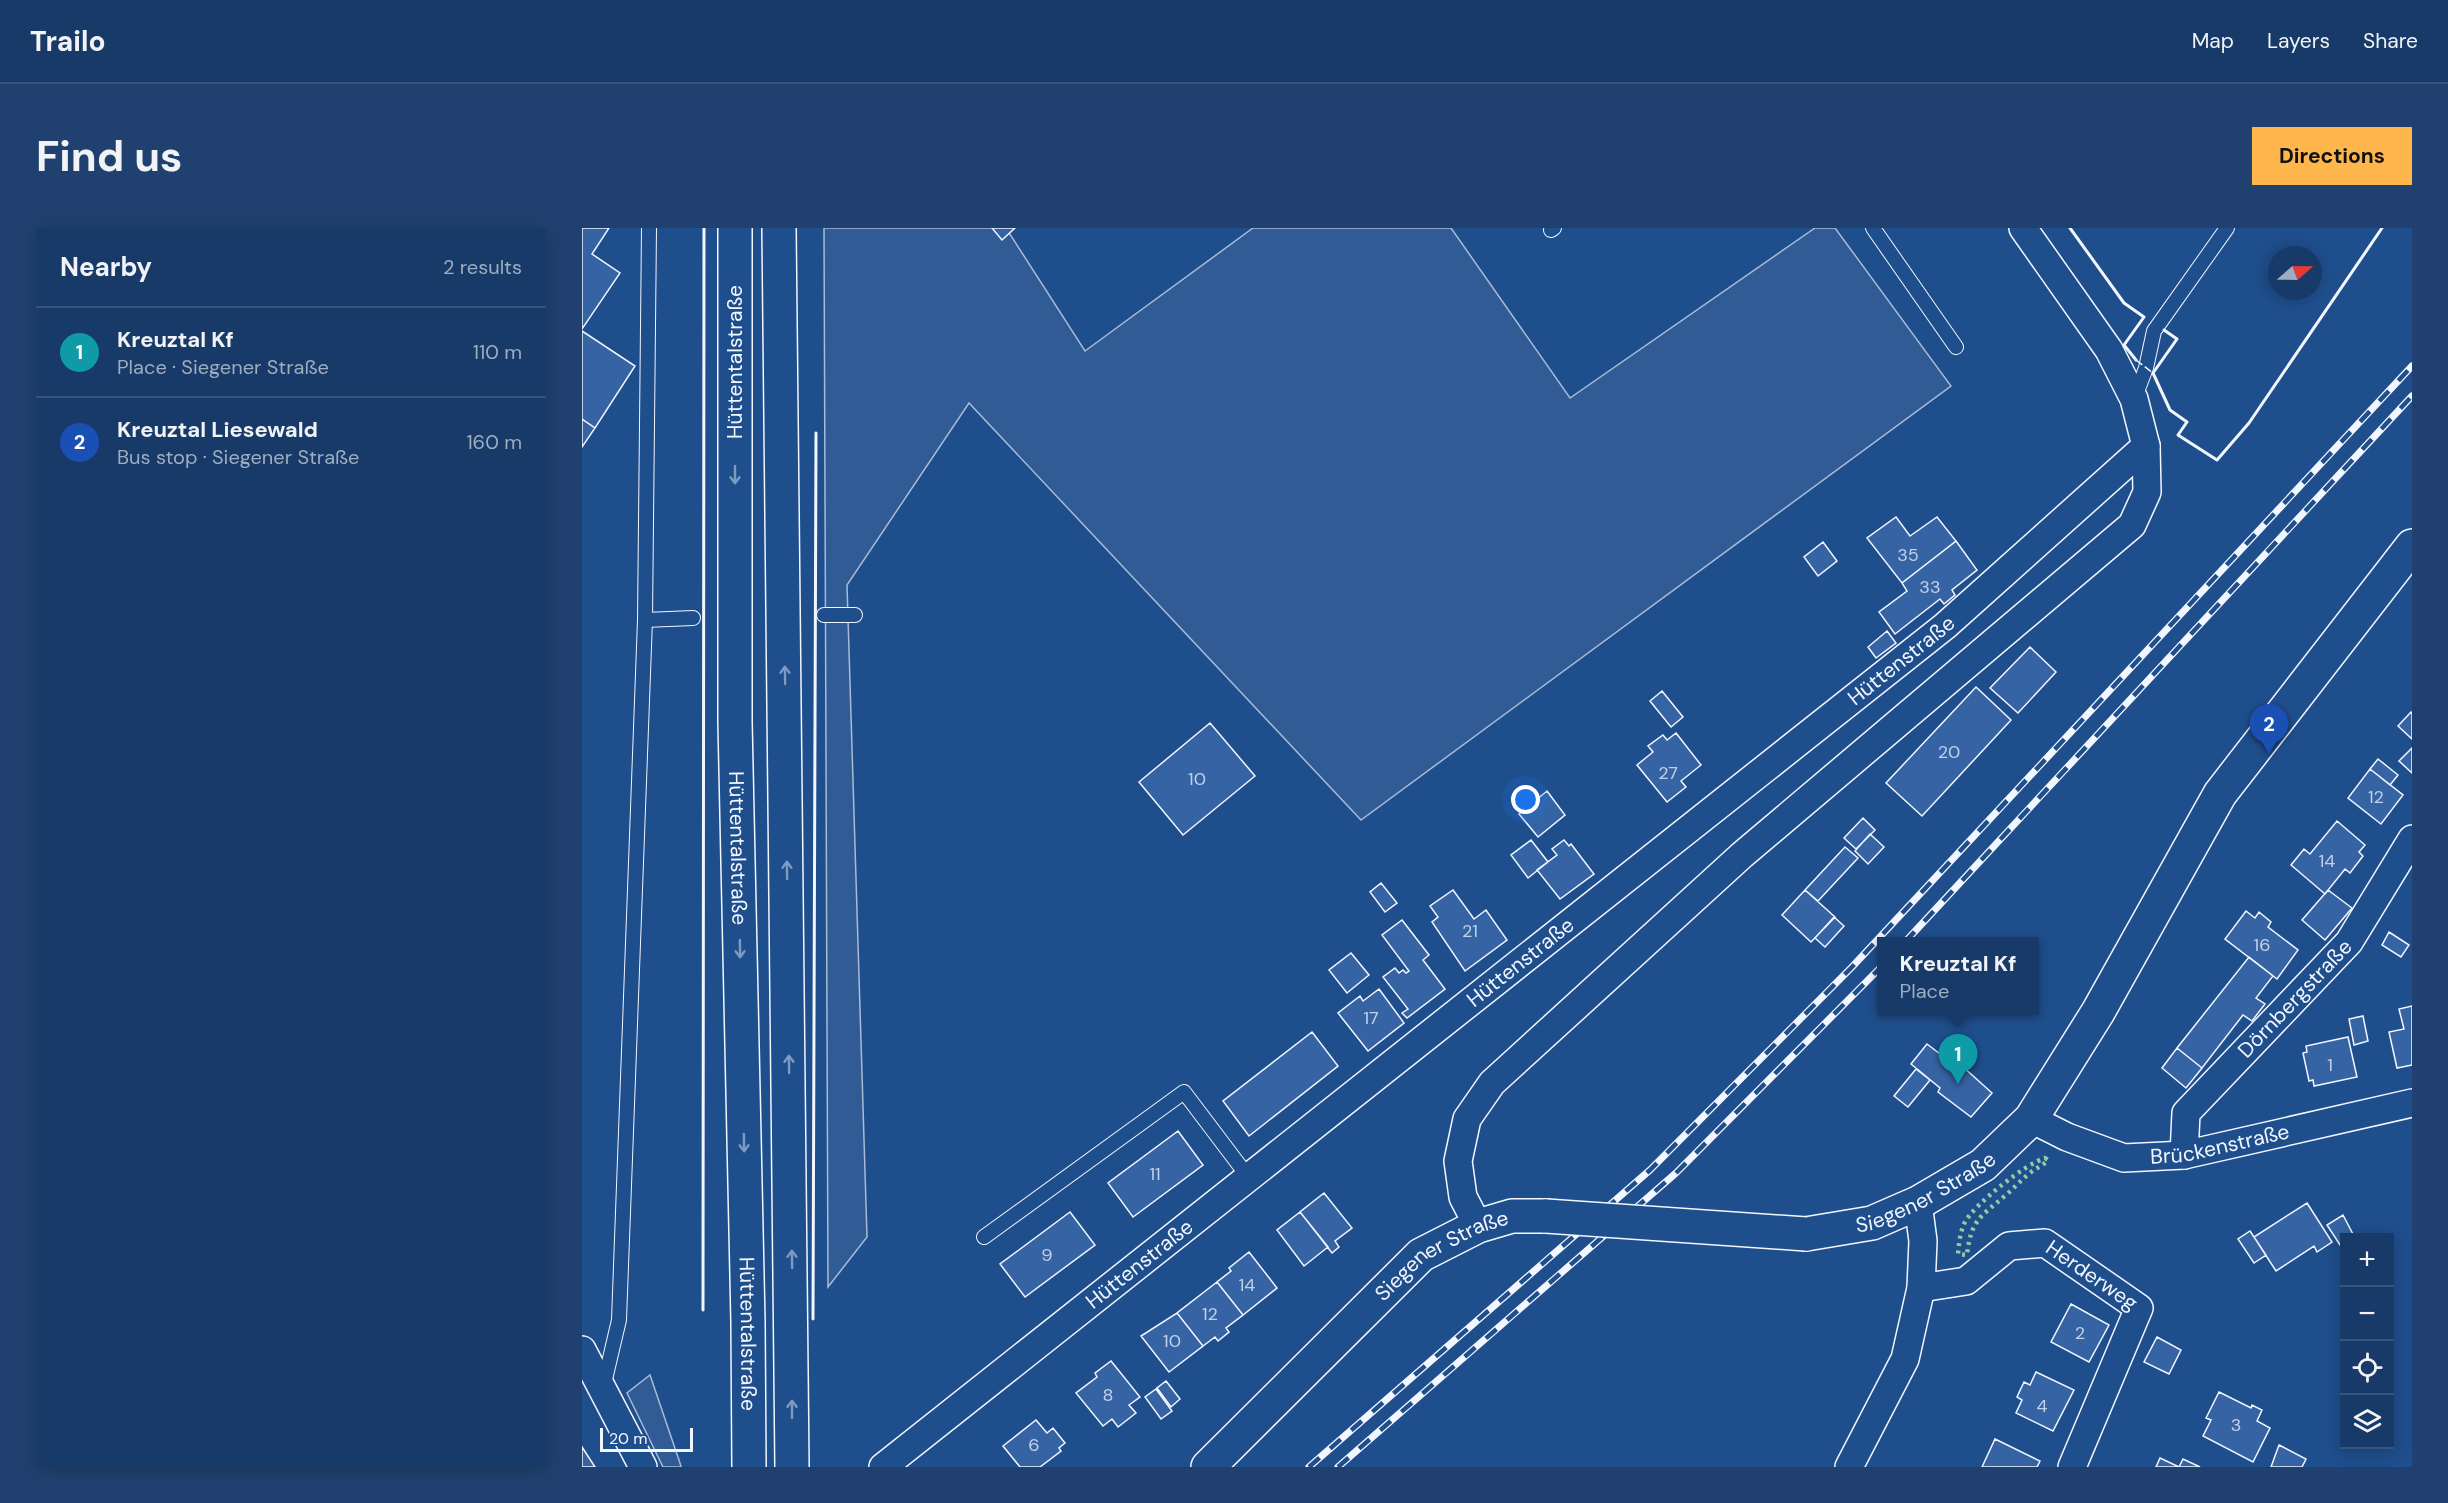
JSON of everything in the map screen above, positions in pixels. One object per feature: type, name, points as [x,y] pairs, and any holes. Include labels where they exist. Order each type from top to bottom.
[{"type":"main road","name":"Hüttentalstraße","points":[[735,228],[735,734],[749,1467]]},
{"type":"main road","name":"Hüttentalstraße","points":[[779,228],[793,1318],[792,1467]]},
{"type":"main road","name":"Siegener Straße","points":[[1208,1467],[1422,1255],[1478,1226],[1512,1216],[1546,1216],[1806,1234],[1872,1223],[1918,1203],[1983,1165],[2031,1119],[2097,1012],[2220,794],[2412,546]]},
{"type":"street","points":[[1478,1226],[1463,1197],[1458,1161],[1467,1119],[1492,1083],[1742,855],[2132,525],[2147,492],[2146,446],[2134,399],[2109,350],[2023,228]]},
{"type":"street","name":"Hüttenstraße","points":[[884,1467],[1946,626],[2146,446]]},
{"type":"street","name":"Dörnbergstraße","points":[[2184,1155],[2186,1113],[2349,942],[2412,839]]},
{"type":"street","name":"Brückenstraße","points":[[2031,1119],[2067,1137],[2124,1158],[2184,1155],[2412,1103]]},
{"type":"street","points":[[1849,1467],[1905,1359],[1921,1288],[1923,1241],[1918,1203]]},
{"type":"street","name":"Herderweg","points":[[1921,1288],[1966,1281],[2009,1246],[2045,1243],[2139,1308],[2072,1467]]},
{"type":"street","points":[[582,1350],[643,1467]]},
{"type":"lane","points":[[602,1392],[619,1320],[645,620],[649,228]]},
{"type":"lane","points":[[1873,228],[1956,347]]},
{"type":"lane","points":[[2134,399],[2146,368],[2154,331],[2228,228]]},
{"type":"lane","points":[[824,615],[855,615]]},
{"type":"lane","points":[[645,620],[693,618]]},
{"type":"lane","points":[[984,1237],[1184,1092],[1249,1178]]},
{"type":"shaded area","points":[[824,228],[1006,228],[1085,351],[1253,228],[1451,228],[1570,398],[1815,228],[1835,228],[1951,386],[1361,820],[969,403],[847,585],[867,1237],[828,1287]]},
{"type":"shaded area","points":[[650,1375],[681,1467],[663,1467],[627,1393]]},
{"type":"building","points":[[582,228],[609,228],[592,254],[620,273],[582,329]]},
{"type":"building","points":[[992,228],[1015,228],[1002,240]]},
{"type":"building","points":[[582,331],[635,366],[595,428],[582,419]]},
{"type":"building","points":[[582,419],[595,428],[582,447]]},
{"type":"building","points":[[1896,517],[1910,536],[1937,517],[1956,541],[1902,583],[1867,538]]},
{"type":"building","points":[[1956,541],[1977,570],[1952,590],[1955,595],[1944,604],[1940,599],[1895,634],[1879,612],[1907,591],[1902,583]]},
{"type":"building","points":[[1823,542],[1837,561],[1818,576],[1804,557]]},
{"type":"building","points":[[1887,631],[1896,643],[1876,658],[1868,647]]},
{"type":"building","points":[[2030,647],[2056,672],[2018,713],[1990,688]]},
{"type":"building","points":[[1976,687],[2011,720],[1922,816],[1886,783]]},
{"type":"building","points":[[1662,691],[1683,717],[1671,727],[1650,701]]},
{"type":"building","points":[[2411,712],[2412,714],[2412,739],[2398,726]]},
{"type":"building","points":[[1210,723],[1255,776],[1183,835],[1139,782]]},
{"type":"building","points":[[1676,733],[1701,765],[1681,781],[1686,787],[1667,802],[1637,765],[1653,752],[1648,746],[1663,735],[1667,740]]},
{"type":"building","points":[[2412,748],[2412,773],[2399,761]]},
{"type":"building","points":[[2378,759],[2398,775],[2390,785],[2370,769]]},
{"type":"building","points":[[2370,769],[2403,795],[2381,824],[2348,798]]},
{"type":"building","points":[[1547,791],[1565,815],[1538,837],[1519,814]]},
{"type":"building","points":[[1863,818],[1875,830],[1856,849],[1844,838]]},
{"type":"building","points":[[2337,821],[2365,845],[2359,852],[2363,856],[2350,873],[2345,869],[2325,894],[2291,865],[2304,849],[2310,854]]},
{"type":"building","points":[[1870,834],[1884,847],[1868,864],[1855,851]]},
{"type":"building","points":[[1531,840],[1548,862],[1528,878],[1511,855]]},
{"type":"building","points":[[1564,840],[1569,846],[1571,844],[1594,874],[1560,899],[1537,870],[1557,855],[1552,849]]},
{"type":"building","points":[[1845,847],[1858,858],[1818,901],[1805,890]]},
{"type":"building","points":[[1381,883],[1397,903],[1385,912],[1370,892]]},
{"type":"building","points":[[1453,890],[1474,919],[1486,910],[1507,940],[1465,971],[1432,922],[1438,917],[1430,906]]},
{"type":"building","points":[[1805,890],[1835,917],[1811,942],[1782,915]]},
{"type":"building","points":[[2328,890],[2352,908],[2325,940],[2302,920]]},
{"type":"building","points":[[2246,911],[2255,918],[2259,912],[2271,922],[2268,927],[2298,950],[2277,979],[2225,939]]},
{"type":"building","points":[[1834,917],[1844,926],[1825,947],[1815,938]]},
{"type":"building","points":[[1402,920],[1429,955],[1423,960],[1445,989],[1407,1018],[1402,1013],[1408,1009],[1383,977],[1395,968],[1399,973],[1403,970],[1406,973],[1409,971],[1382,935]]},
{"type":"building","points":[[2389,932],[2409,945],[2401,957],[2382,945]]},
{"type":"building","points":[[1351,953],[1369,975],[1347,993],[1329,970]]},
{"type":"building","points":[[2249,957],[2273,976],[2256,998],[2265,1004],[2252,1021],[2243,1015],[2202,1068],[2177,1048]]},
{"type":"building","points":[[1379,989],[1404,1023],[1368,1051],[1338,1013],[1360,996],[1363,1001]]},
{"type":"building","points":[[2412,1006],[2412,1065],[2397,1068],[2389,1032],[2404,1029],[2399,1009]]},
{"type":"building","points":[[2363,1016],[2368,1041],[2354,1045],[2349,1019]]},
{"type":"building","points":[[1312,1032],[1338,1066],[1249,1136],[1223,1101]]},
{"type":"building","points":[[2348,1037],[2357,1077],[2314,1086],[2313,1080],[2309,1081],[2303,1053],[2307,1052],[2306,1046]]},
{"type":"building","points":[[1927,1044],[1948,1060],[1951,1056],[1992,1093],[1971,1117],[1938,1092],[1940,1088],[1911,1064]]},
{"type":"building","points":[[2177,1048],[2202,1068],[2186,1088],[2162,1068]]},
{"type":"building","points":[[1916,1069],[1930,1080],[1908,1107],[1894,1096]]},
{"type":"building","points":[[1178,1131],[1203,1165],[1133,1217],[1108,1183]]},
{"type":"building","points":[[1324,1193],[1352,1228],[1335,1241],[1339,1247],[1332,1253],[1300,1212]]},
{"type":"building","points":[[2307,1203],[2332,1242],[2317,1252],[2314,1246],[2276,1271],[2254,1237]]},
{"type":"building","points":[[1070,1212],[1095,1245],[1025,1297],[1000,1264]]},
{"type":"building","points":[[1300,1212],[1328,1247],[1304,1266],[1277,1230]]},
{"type":"building","points":[[2343,1215],[2352,1233],[2340,1233],[2340,1245],[2327,1225]]},
{"type":"building","points":[[2250,1231],[2266,1255],[2254,1263],[2238,1239]]},
{"type":"building","points":[[1249,1252],[1277,1288],[1243,1315],[1217,1282],[1231,1271],[1229,1268]]},
{"type":"building","points":[[1217,1282],[1243,1315],[1226,1328],[1229,1332],[1218,1341],[1215,1337],[1203,1346],[1177,1313]]},
{"type":"building","points":[[2071,1304],[2109,1325],[2089,1362],[2051,1342]]},
{"type":"building","points":[[1177,1313],[1203,1346],[1169,1372],[1141,1336]]},
{"type":"building","points":[[2157,1337],[2181,1350],[2169,1374],[2144,1362]]},
{"type":"building","points":[[1111,1361],[1140,1397],[1129,1405],[1136,1413],[1118,1427],[1112,1419],[1103,1426],[1076,1393],[1097,1377],[1095,1373]]},
{"type":"building","points":[[2036,1372],[2074,1390],[2053,1431],[2016,1413],[2022,1400],[2017,1397],[2024,1382],[2030,1385]]},
{"type":"building","points":[[1166,1381],[1180,1399],[1171,1407],[1157,1388]]},
{"type":"building","points":[[1156,1389],[1172,1411],[1161,1419],[1145,1397]]},
{"type":"building","points":[[2219,1392],[2251,1408],[2252,1405],[2262,1410],[2257,1421],[2270,1428],[2253,1462],[2203,1436],[2211,1420],[2206,1418]]},
{"type":"building","points":[[1036,1420],[1047,1433],[1053,1428],[1065,1443],[1059,1448],[1061,1451],[1040,1467],[1020,1467],[1003,1446]]},
{"type":"building","points":[[1995,1439],[2040,1461],[2037,1467],[1982,1467]]},
{"type":"building","points":[[2279,1445],[2306,1459],[2302,1467],[2271,1467]]},
{"type":"building","points":[[582,1447],[595,1467],[582,1467]]},
{"type":"building","points":[[2160,1458],[2179,1467],[2156,1467]]},
{"type":"building","points":[[2183,1459],[2200,1467],[2179,1467]]},
{"type":"railway","points":[[1880,937],[2412,366]]},
{"type":"railway","points":[[1910,937],[2412,396]]},
{"type":"railway","points":[[1309,1467],[1650,1170],[1877,940]]},
{"type":"railway","points":[[1338,1467],[1676,1173],[1877,971]]},
{"type":"hedge","points":[[2045,1158],[2048,1160],[2046,1162],[1983,1214],[1974,1226],[1967,1255],[1958,1254],[1962,1230],[1970,1214],[1989,1195],[2014,1176],[2045,1158]]},
{"type":"fence","points":[[2136,360],[2153,373]]},
{"type":"wall","points":[[703,1310],[704,228]]},
{"type":"wall","points":[[2070,228],[2124,303],[2144,317],[2124,345],[2136,360]]},
{"type":"wall","points":[[2164,330],[2177,339],[2153,373],[2170,410],[2187,422],[2178,435],[2217,460],[2249,423],[2382,228]]},
{"type":"wall","points":[[813,1319],[816,433]]},
{"type":"place","name":"Kreuztal Liesewald","points":[[2269,754]]},
{"type":"place","name":"Kreuztal Kf","points":[[1958,1084]]}]
